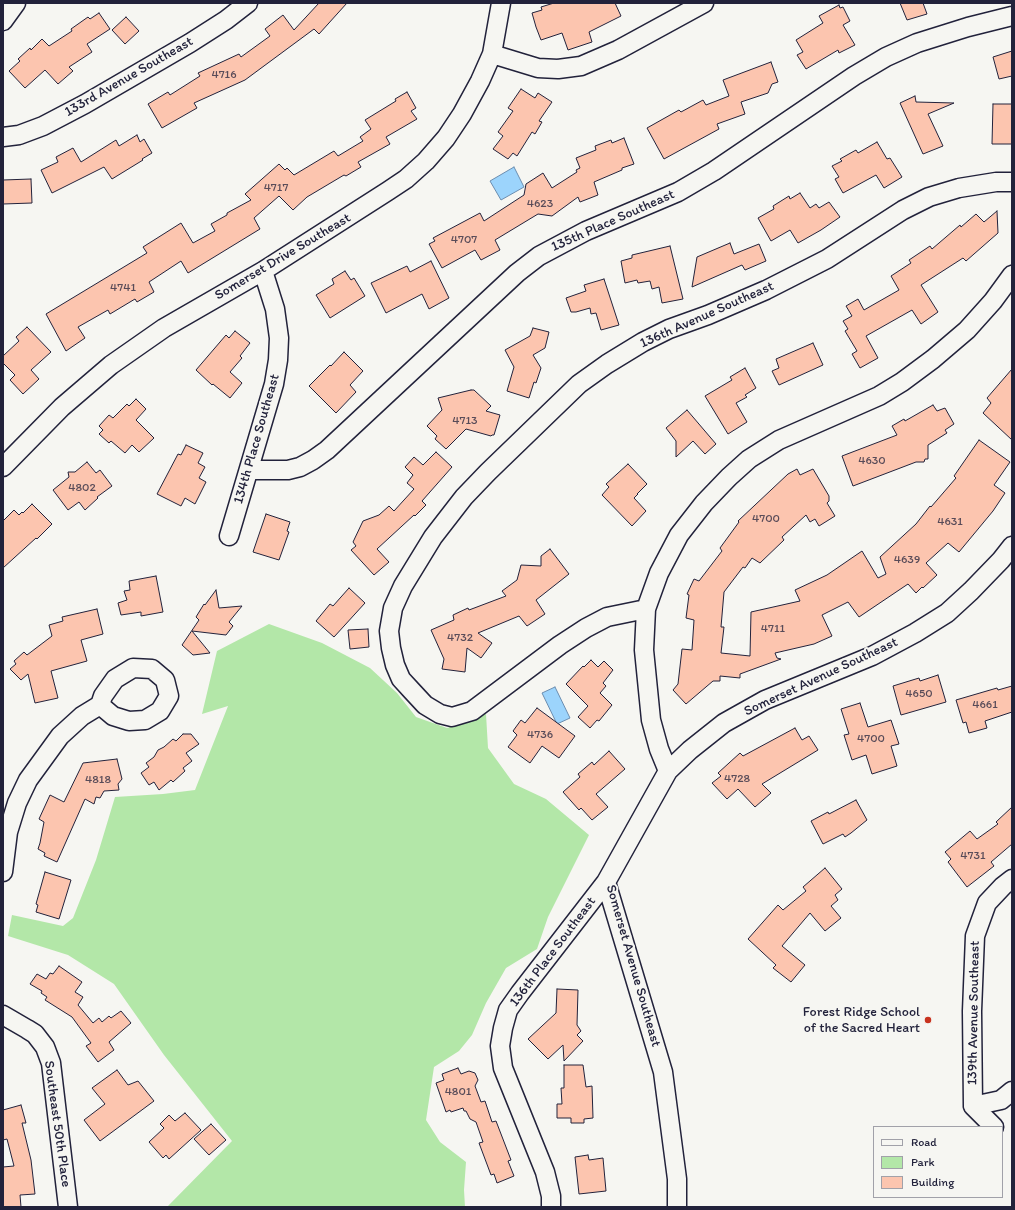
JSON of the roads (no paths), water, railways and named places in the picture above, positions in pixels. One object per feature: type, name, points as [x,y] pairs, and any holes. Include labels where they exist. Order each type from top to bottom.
[{"type":"street","points":[[3,21],[16,3]]},
{"type":"street","name":"133rd Avenue Southeast","points":[[3,137],[20,134],[43,126],[85,104],[190,43],[226,20],[248,3]]},
{"type":"street","name":"Somerset Drive Southeast","points":[[6,458],[110,365],[164,328],[263,271],[388,191],[406,179],[426,161],[446,138],[462,114],[480,81],[492,54],[501,3]]},
{"type":"street","points":[[492,54],[538,68],[558,69],[581,66],[618,50],[704,3]]},
{"type":"street","name":"135th Place Southeast","points":[[249,470],[288,470],[300,468],[327,450],[511,278],[539,256],[586,230],[678,192],[714,171],[854,76],[886,57],[917,43],[968,27],[1012,16]]},
{"type":"street","name":"136th Avenue Southeast","points":[[646,610],[607,617],[586,628],[560,645],[472,711],[452,716],[440,714],[426,705],[401,679],[391,648],[389,631],[393,608],[403,586],[433,537],[464,497],[579,384],[607,364],[643,342],[669,329],[773,287],[827,259],[903,210],[929,197],[959,188],[996,182],[1012,182]]},
{"type":"street","name":"134th Place Southeast","points":[[229,536],[274,384],[278,360],[279,338],[275,309],[263,271]]},
{"type":"street","points":[[668,771],[659,750],[651,720],[644,650],[646,610],[659,573],[678,535],[704,503],[749,459],[779,440],[879,396],[902,382],[933,359],[967,330],[993,301],[1012,275]]},
{"type":"street","name":"Somerset Avenue Southeast","points":[[677,1207],[677,1179],[663,1072],[606,882],[668,771],[690,750],[724,723],[758,704],[872,656],[915,633],[946,613],[971,591],[1001,560],[1012,546]]},
{"type":"street","points":[[3,872],[8,832],[17,803],[28,780],[60,736],[82,716],[100,706]]},
{"type":"street","name":"139th Avenue Southeast","points":[[993,1126],[973,1106],[972,1011],[975,936],[987,903],[1012,879]]},
{"type":"street","name":"136th Place Southeast","points":[[552,1207],[545,1172],[503,1068],[500,1046],[508,1010],[606,882]]},
{"type":"street","name":"Southeast 50th Place","points":[[3,1014],[35,1034],[45,1047],[51,1063],[68,1207]]},
{"type":"street","points":[[973,1106],[1001,1100],[1012,1091]]},
{"type":"water","points":[[514,167],[524,187],[501,200],[490,181]]},
{"type":"water","points":[[555,687],[570,718],[557,724],[542,693]]},
{"type":"place","name":"Forest Ridge School of the Sacred Heart","points":[[928,1020]]}]
